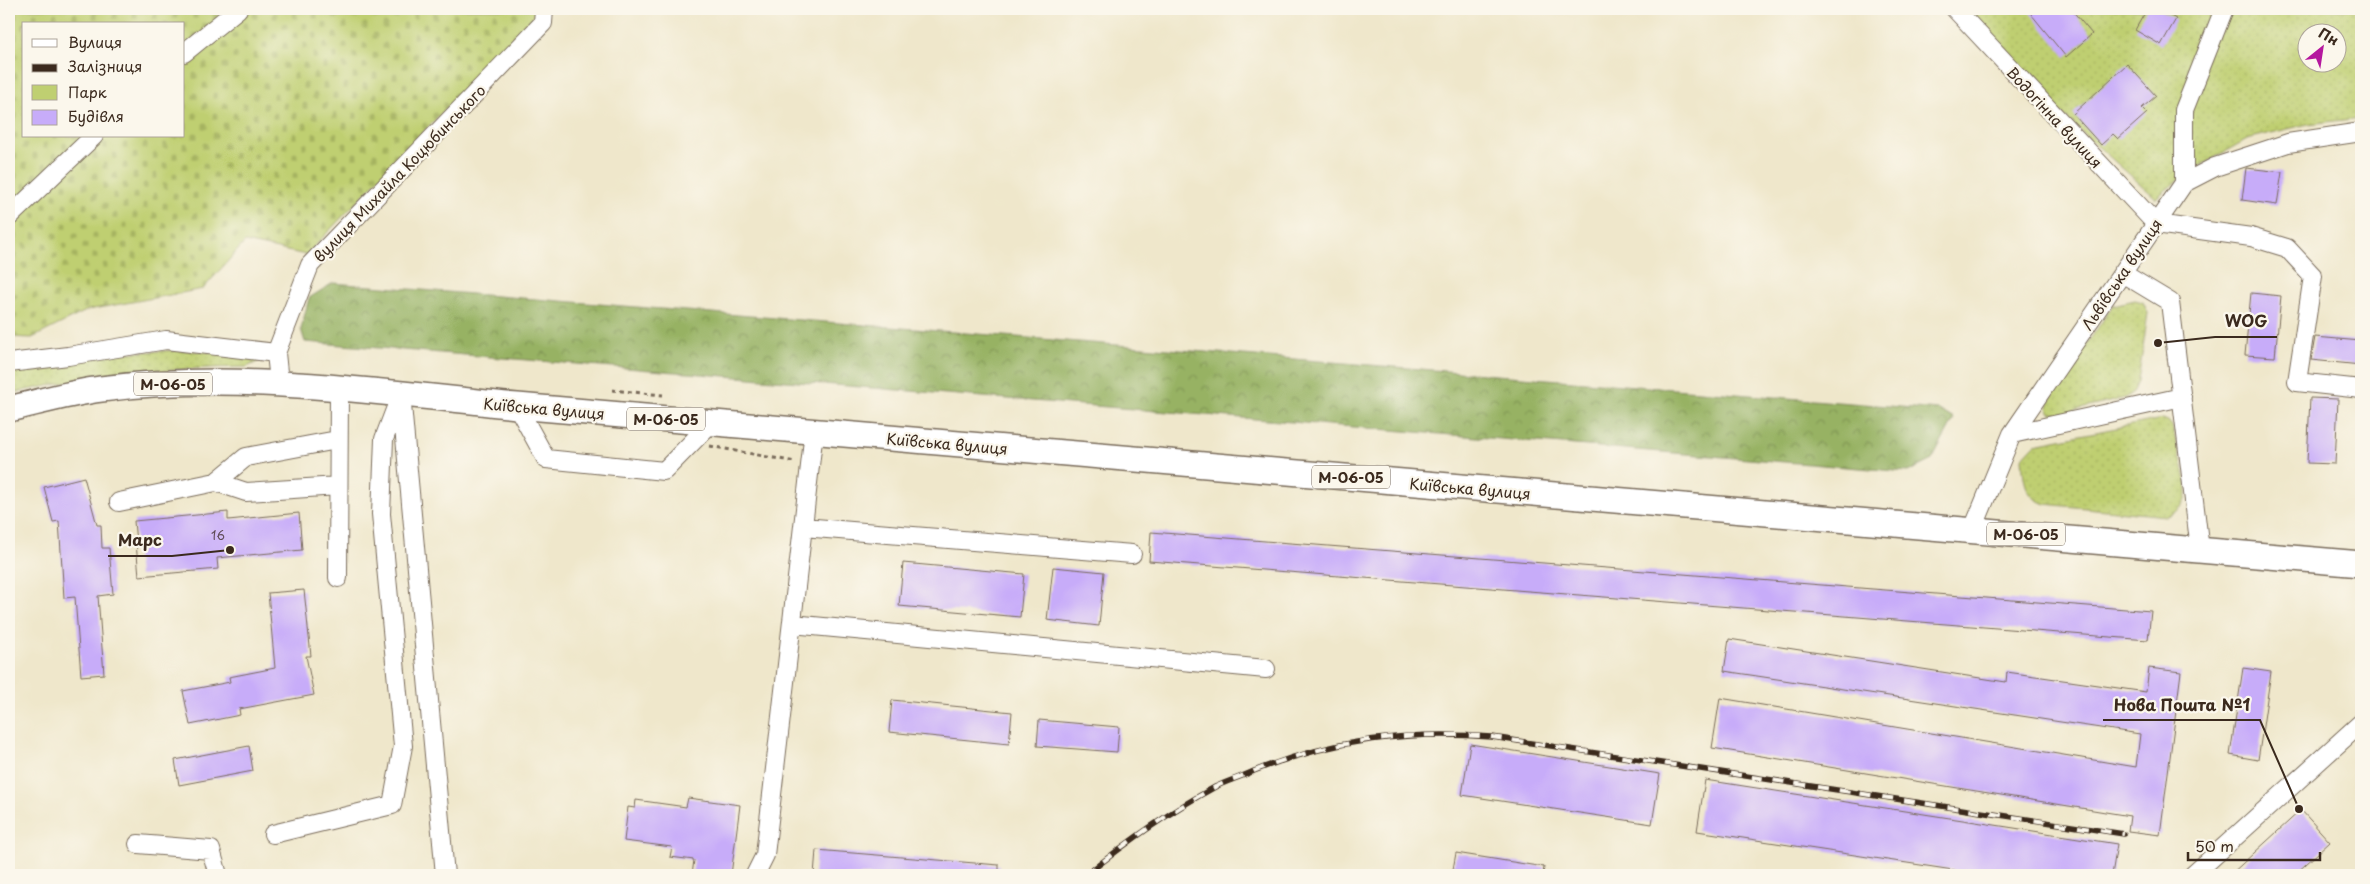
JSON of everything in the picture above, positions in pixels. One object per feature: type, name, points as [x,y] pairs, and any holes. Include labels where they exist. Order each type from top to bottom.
[{"type":"highway","name":"Київська вулиця","points":[[9,409],[101,389],[201,382],[278,382],[517,406],[711,434],[814,431],[1888,524],[1974,529]]},
{"type":"highway","name":"М-06-05","points":[[1974,529],[2361,564]]},
{"type":"street","points":[[185,52],[238,9]]},
{"type":"street","name":"вулиця Михайла Коцюбинського","points":[[278,382],[276,353],[310,265],[543,23],[544,9]]},
{"type":"street","name":"Водогінна вулиця","points":[[1955,9],[2156,224]]},
{"type":"street","points":[[2184,183],[2184,110],[2224,9]]},
{"type":"street","name":"Львівська вулиця","points":[[1974,529],[2012,434],[2184,183],[2215,167],[2288,143],[2361,132]]},
{"type":"street","points":[[9,217],[92,138]]},
{"type":"street","points":[[2156,224],[2251,237],[2287,248],[2313,276],[2297,382],[2361,389]]},
{"type":"street","points":[[2122,273],[2170,302],[2200,550]]},
{"type":"street","points":[[9,363],[68,356],[166,340],[276,353]]},
{"type":"street","points":[[338,578],[337,440],[339,388]]},
{"type":"street","points":[[273,834],[392,805],[403,746],[381,514],[384,439],[401,394]]},
{"type":"street","points":[[401,394],[445,875]]},
{"type":"street","points":[[2012,434],[2182,397]]},
{"type":"street","points":[[517,406],[546,459],[664,471],[711,434]]},
{"type":"street","points":[[755,875],[765,855],[814,431]]},
{"type":"street","points":[[119,502],[216,482],[246,457],[337,440]]},
{"type":"street","points":[[216,482],[246,492],[338,486]]},
{"type":"street","points":[[803,527],[1132,554]]},
{"type":"street","points":[[792,624],[1266,670]]},
{"type":"street","points":[[2193,875],[2361,724]]},
{"type":"street","points":[[138,844],[211,850],[218,875]]},
{"type":"path","points":[[711,434],[810,465]]},
{"type":"green space","points":[[9,9],[536,9],[537,13],[306,255],[245,242],[203,289],[88,310],[32,338],[9,337]]},
{"type":"green space","points":[[1948,9],[2361,9],[2361,118],[2308,124],[2247,139],[2186,174],[2156,198],[2040,95]]},
{"type":"green space","points":[[333,283],[1939,410],[1954,419],[1932,460],[1908,472],[305,342],[301,329],[309,298]]},
{"type":"green space","points":[[2135,300],[2143,302],[2148,313],[2138,381],[2134,391],[2125,398],[2060,414],[2051,413],[2048,408],[2049,401],[2113,305]]},
{"type":"green space","points":[[181,350],[254,356],[259,361],[247,367],[127,374],[68,382],[9,394],[9,369],[123,353]]},
{"type":"green space","points":[[2162,419],[2168,421],[2172,426],[2187,485],[2186,500],[2174,513],[2166,516],[2045,504],[2032,496],[2026,486],[2022,458],[2035,444]]},
{"type":"building","points":[[2027,9],[2071,9],[2092,34],[2066,57]]},
{"type":"building","points":[[2147,9],[2158,9],[2176,19],[2161,45],[2135,30]]},
{"type":"building","points":[[2127,64],[2156,96],[2142,108],[2147,113],[2118,139],[2113,134],[2101,145],[2073,114]]},
{"type":"building","points":[[2246,168],[2282,172],[2277,205],[2242,200]]},
{"type":"building","points":[[2251,293],[2281,296],[2275,357],[2245,355]]},
{"type":"building","points":[[2315,337],[2361,341],[2361,365],[2311,360]]},
{"type":"building","points":[[2310,398],[2338,399],[2335,464],[2307,463]]},
{"type":"building","points":[[84,477],[97,525],[101,525],[102,548],[109,548],[113,594],[98,596],[104,674],[81,676],[75,597],[64,598],[59,521],[53,522],[44,487]]},
{"type":"building","points":[[228,512],[228,520],[299,513],[302,550],[217,558],[218,569],[139,576],[134,521]]},
{"type":"building","points":[[1151,532],[2151,611],[2148,640],[1149,561]]},
{"type":"building","points":[[903,563],[1024,574],[1020,617],[899,606]]},
{"type":"building","points":[[1053,567],[1104,572],[1099,626],[1047,620]]},
{"type":"building","points":[[304,590],[311,656],[306,656],[314,695],[239,709],[240,715],[190,725],[183,691],[230,682],[229,677],[275,668],[268,593]]},
{"type":"building","points":[[1729,639],[2006,682],[2007,672],[2146,692],[2149,668],[2181,672],[2160,835],[2128,831],[2130,816],[1712,748],[1720,698],[2136,767],[2140,734],[1724,671]]},
{"type":"building","points":[[2243,668],[2271,672],[2258,760],[2230,755]]},
{"type":"building","points":[[892,700],[1012,712],[1009,744],[889,732]]},
{"type":"building","points":[[1039,720],[1119,727],[1117,752],[1037,746]]},
{"type":"building","points":[[1470,744],[1660,774],[1652,824],[1462,795]]},
{"type":"building","points":[[249,746],[253,771],[179,785],[175,760]]},
{"type":"building","points":[[1705,780],[2117,844],[2112,875],[1986,875],[1697,831]]},
{"type":"building","points":[[688,798],[740,805],[731,875],[692,875],[694,860],[670,857],[672,847],[624,841],[628,807],[635,808],[636,800],[686,807]]},
{"type":"building","points":[[2301,810],[2330,842],[2294,875],[2230,875]]},
{"type":"building","points":[[816,850],[999,865],[999,875],[814,875]]},
{"type":"building","points":[[1456,853],[1544,867],[1543,875],[1452,875]]},
{"type":"railway","points":[[1086,875],[1165,817],[1224,783],[1283,760],[1341,745],[1371,740],[1430,735],[1492,737],[2124,834]]},
{"type":"place","name":"WOG","points":[[2158,343]]},
{"type":"place","name":"Марс","points":[[230,550]]},
{"type":"place","name":"Нова Пошта №1","points":[[2299,809]]}]
